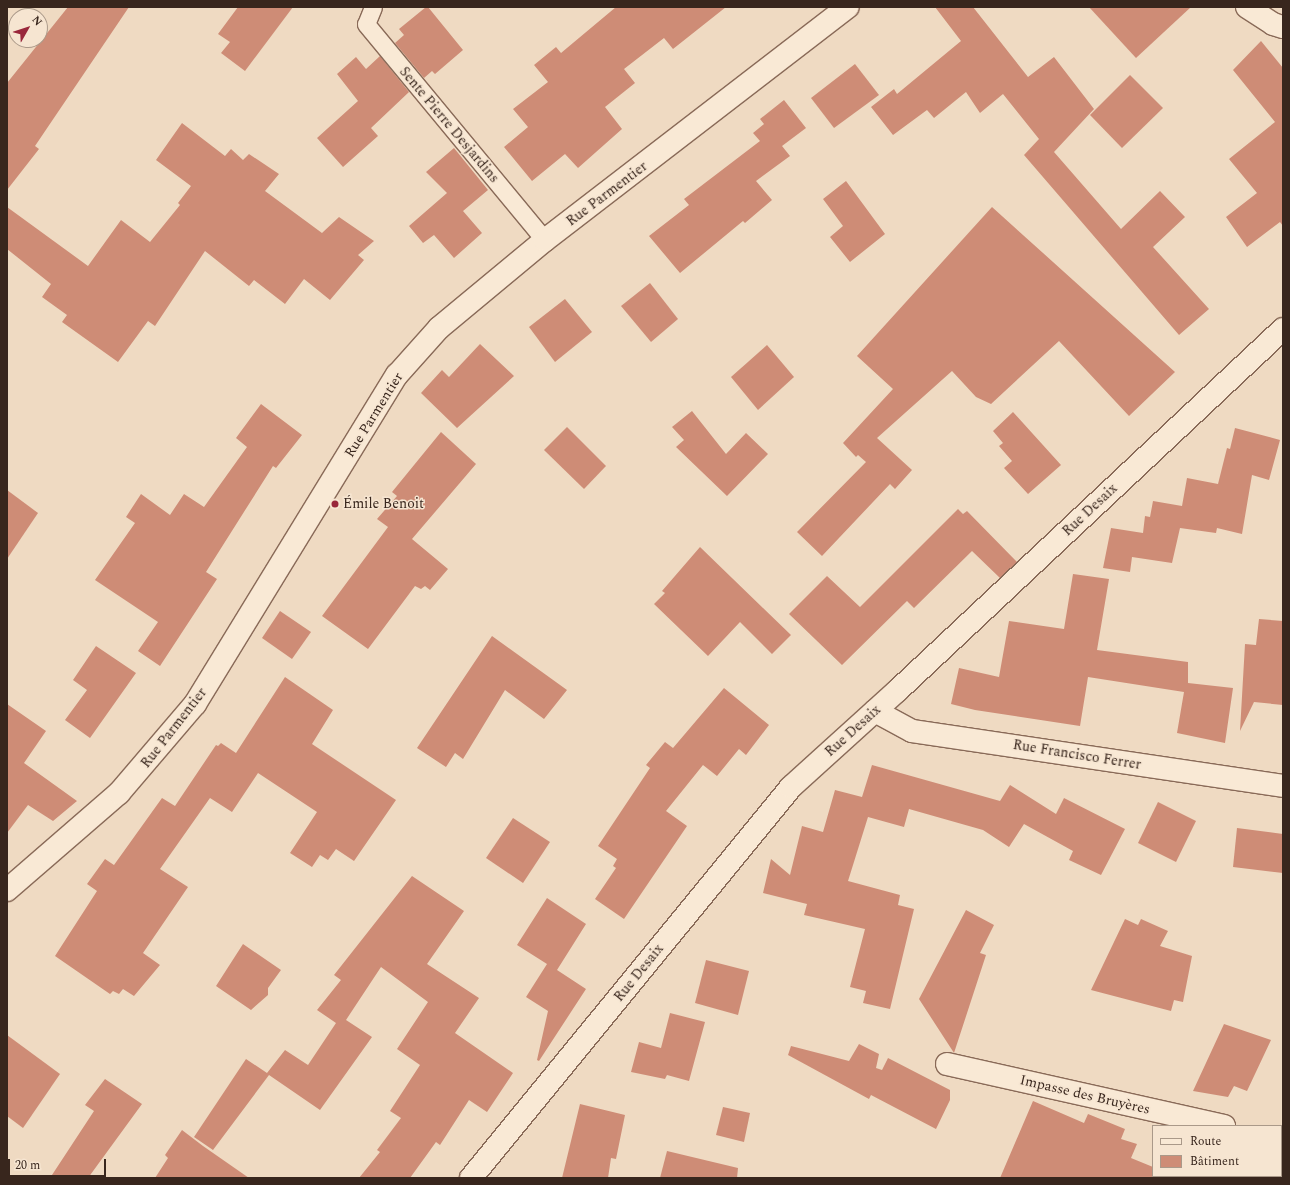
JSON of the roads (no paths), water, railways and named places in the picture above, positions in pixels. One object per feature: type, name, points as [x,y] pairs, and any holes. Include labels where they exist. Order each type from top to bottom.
[{"type":"street","name":"Rue Parmentier","points":[[7,890],[119,794],[195,704],[397,375],[439,328],[545,240],[848,7]]},
{"type":"street","points":[[1247,7],[1273,24],[1283,27]]},
{"type":"street","name":"Rue Desaix","points":[[472,1178],[792,787],[876,711],[1283,329]]},
{"type":"street","name":"Rue Francisco Ferrer","points":[[876,711],[912,730],[1283,786]]},
{"type":"street","name":"Impasse des Bruyères","points":[[947,1064],[1220,1125]]},
{"type":"lane","name":"Sente Pierre Desjardins","points":[[373,7],[366,24],[545,240]]},
{"type":"place","name":"Émile Benoit","points":[[335,504]]}]
